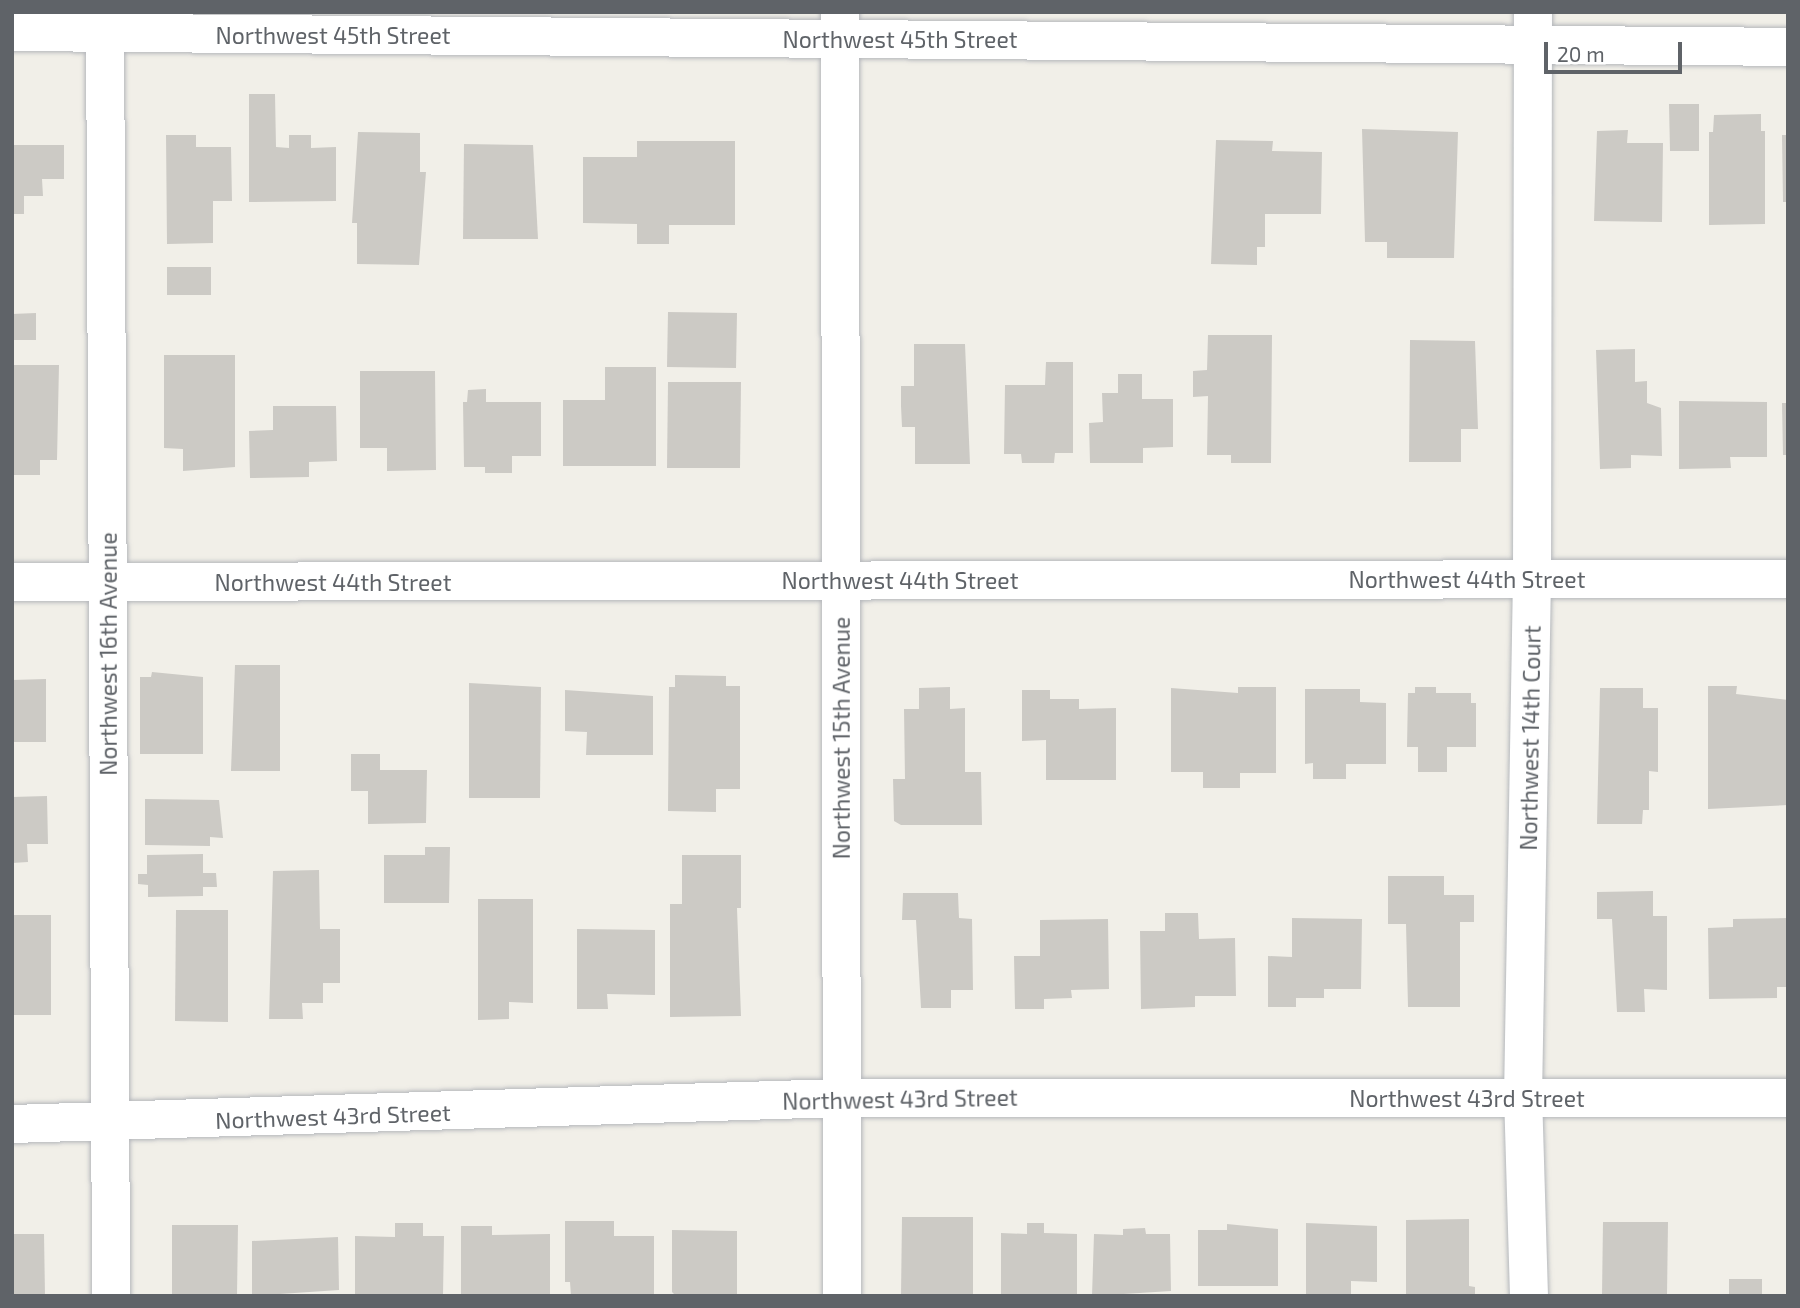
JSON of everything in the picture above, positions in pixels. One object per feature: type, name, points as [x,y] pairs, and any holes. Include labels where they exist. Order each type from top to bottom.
[{"type":"street","name":"Northwest 45th Street","points":[[12,32],[106,22],[1533,28],[1788,47]]},
{"type":"street","name":"Northwest 16th Avenue","points":[[106,22],[111,1296]]},
{"type":"street","name":"Northwest 15th Avenue","points":[[840,25],[842,1296]]},
{"type":"street","name":"Northwest 14th Court","points":[[1529,1296],[1523,1098],[1532,579],[1533,28]]},
{"type":"street","name":"Northwest 44th Street","points":[[12,582],[1788,579]]},
{"type":"street","name":"Northwest 43rd Street","points":[[12,1124],[110,1124],[841,1098],[1788,1098]]},
{"type":"building","points":[[249,94],[275,94],[276,147],[289,148],[289,135],[311,135],[311,148],[336,147],[336,201],[249,202]]},
{"type":"building","points":[[1669,104],[1699,104],[1699,151],[1670,151]]},
{"type":"building","points":[[1761,114],[1761,131],[1765,131],[1765,224],[1709,225],[1709,132],[1713,132],[1714,115]]},
{"type":"building","points":[[1362,129],[1458,132],[1454,258],[1387,258],[1387,242],[1365,242]]},
{"type":"building","points":[[1628,130],[1627,143],[1663,143],[1662,222],[1594,221],[1597,131]]},
{"type":"building","points":[[358,132],[420,133],[420,172],[426,172],[419,265],[357,264],[357,223],[352,223]]},
{"type":"building","points":[[166,135],[196,135],[196,147],[231,147],[232,201],[213,201],[213,243],[167,244]]},
{"type":"building","points":[[1782,135],[1788,135],[1788,202],[1783,202]]},
{"type":"building","points":[[1216,140],[1273,141],[1272,151],[1322,152],[1321,214],[1265,214],[1265,247],[1257,247],[1257,265],[1211,264]]},
{"type":"building","points":[[637,141],[735,141],[735,225],[669,225],[669,244],[637,244],[637,224],[583,223],[583,157],[637,157]]},
{"type":"building","points":[[464,144],[533,145],[538,239],[463,239]]},
{"type":"building","points":[[12,145],[64,145],[64,179],[42,179],[43,196],[24,196],[24,214],[12,214]]},
{"type":"building","points":[[167,267],[211,267],[211,295],[167,295]]},
{"type":"building","points":[[668,312],[737,313],[736,368],[667,367]]},
{"type":"building","points":[[36,313],[36,340],[12,340],[12,314]]},
{"type":"building","points":[[1208,335],[1272,335],[1271,463],[1231,463],[1231,455],[1207,455],[1208,396],[1193,397],[1193,371],[1207,370]]},
{"type":"building","points":[[1410,340],[1475,341],[1478,429],[1461,429],[1461,462],[1409,462]]},
{"type":"building","points":[[914,344],[965,344],[970,464],[915,464],[915,427],[902,427],[901,406],[901,386],[914,386]]},
{"type":"building","points":[[1635,349],[1635,382],[1647,381],[1647,403],[1661,408],[1662,456],[1631,455],[1631,468],[1600,469],[1596,350]]},
{"type":"building","points":[[164,355],[235,355],[235,467],[183,471],[183,449],[164,448]]},
{"type":"building","points":[[1046,362],[1073,362],[1073,453],[1055,453],[1054,463],[1022,463],[1021,454],[1004,454],[1005,385],[1045,385]]},
{"type":"building","points":[[12,365],[59,365],[57,460],[40,460],[40,475],[12,475]]},
{"type":"building","points":[[605,367],[656,367],[656,466],[563,466],[563,400],[605,400]]},
{"type":"building","points":[[360,371],[435,371],[436,470],[387,471],[387,448],[360,448]]},
{"type":"building","points":[[1118,374],[1142,374],[1142,399],[1173,399],[1173,447],[1143,448],[1143,463],[1090,463],[1089,423],[1103,422],[1102,393],[1118,393]]},
{"type":"building","points":[[668,382],[741,382],[740,468],[667,468]]},
{"type":"building","points":[[486,389],[486,402],[541,402],[541,456],[512,456],[512,473],[485,473],[485,467],[464,467],[463,402],[467,402],[468,390]]},
{"type":"building","points":[[1679,401],[1767,402],[1767,457],[1730,457],[1731,468],[1679,469]]},
{"type":"building","points":[[1782,403],[1788,403],[1788,455],[1783,455]]},
{"type":"building","points":[[273,406],[336,406],[337,461],[309,462],[309,477],[250,478],[249,431],[273,430]]},
{"type":"building","points":[[235,665],[280,665],[280,771],[231,771]]},
{"type":"building","points":[[152,672],[203,677],[203,754],[140,754],[140,677],[151,677]]},
{"type":"building","points":[[675,675],[726,676],[726,686],[740,686],[740,789],[716,789],[716,812],[668,811],[669,687],[675,687]]},
{"type":"building","points":[[46,679],[46,742],[12,742],[12,680]]},
{"type":"building","points":[[469,683],[541,687],[540,798],[469,798]]},
{"type":"building","points":[[1708,686],[1737,686],[1736,694],[1788,700],[1788,805],[1708,809]]},
{"type":"building","points":[[950,687],[950,709],[965,708],[965,772],[981,772],[982,825],[901,825],[894,821],[893,779],[905,779],[904,709],[919,709],[919,688]]},
{"type":"building","points":[[1238,687],[1276,687],[1276,773],[1240,773],[1240,788],[1203,788],[1203,772],[1171,772],[1171,688],[1238,693]]},
{"type":"building","points":[[1415,687],[1436,687],[1436,693],[1471,693],[1471,703],[1476,703],[1476,747],[1447,747],[1447,772],[1418,772],[1418,747],[1407,747],[1408,693],[1415,693]]},
{"type":"building","points":[[1600,688],[1643,688],[1643,708],[1658,708],[1658,772],[1649,771],[1649,810],[1643,810],[1642,824],[1597,824]]},
{"type":"building","points":[[1305,689],[1360,689],[1360,702],[1386,703],[1386,764],[1346,764],[1346,779],[1313,779],[1313,763],[1305,764]]},
{"type":"building","points":[[565,690],[653,696],[653,755],[586,755],[587,732],[565,731]]},
{"type":"building","points":[[1022,690],[1050,690],[1050,699],[1079,699],[1079,709],[1116,708],[1116,780],[1046,780],[1046,740],[1022,741]]},
{"type":"building","points":[[351,754],[380,754],[380,770],[427,770],[426,823],[368,824],[368,791],[351,791]]},
{"type":"building","points":[[47,796],[48,844],[27,844],[28,862],[12,863],[12,797]]},
{"type":"building","points":[[145,799],[219,800],[223,838],[210,837],[210,846],[145,845]]},
{"type":"building","points":[[425,847],[450,847],[449,903],[384,903],[384,855],[425,855]]},
{"type":"building","points":[[203,854],[203,873],[216,873],[217,887],[203,887],[203,896],[148,897],[148,885],[138,884],[138,874],[147,874],[147,855]]},
{"type":"building","points":[[682,855],[741,855],[741,908],[737,908],[741,1016],[670,1017],[670,904],[682,904]]},
{"type":"building","points":[[319,870],[320,929],[340,929],[340,983],[323,983],[323,1003],[302,1003],[303,1019],[269,1019],[273,871]]},
{"type":"building","points":[[1388,876],[1444,876],[1444,895],[1474,895],[1474,922],[1460,922],[1460,1007],[1408,1007],[1406,924],[1388,924]]},
{"type":"building","points":[[1653,891],[1653,916],[1667,916],[1667,990],[1644,989],[1645,1012],[1617,1012],[1612,919],[1597,919],[1597,892]]},
{"type":"building","points":[[903,893],[958,893],[959,918],[972,919],[973,990],[951,990],[951,1008],[921,1008],[916,920],[902,920]]},
{"type":"building","points":[[478,899],[533,899],[533,1003],[509,1002],[509,1019],[478,1020]]},
{"type":"building","points":[[176,910],[228,910],[228,1022],[175,1021]]},
{"type":"building","points":[[1165,913],[1198,913],[1199,939],[1235,938],[1236,996],[1195,996],[1195,1007],[1141,1009],[1140,931],[1165,931]]},
{"type":"building","points":[[12,915],[51,915],[51,1015],[12,1015]]},
{"type":"building","points":[[1292,918],[1362,919],[1361,989],[1324,989],[1324,998],[1296,998],[1296,1007],[1268,1007],[1268,956],[1292,957]]},
{"type":"building","points":[[1788,918],[1788,987],[1777,987],[1777,998],[1709,999],[1708,928],[1733,927],[1733,919]]},
{"type":"building","points":[[1108,919],[1109,989],[1071,990],[1072,998],[1044,999],[1044,1009],[1015,1009],[1014,956],[1040,956],[1040,920]]},
{"type":"building","points":[[577,929],[655,930],[655,995],[607,994],[608,1009],[577,1009]]},
{"type":"building","points":[[902,1217],[973,1217],[973,1296],[901,1296]]},
{"type":"building","points":[[1469,1219],[1469,1286],[1475,1287],[1475,1296],[1406,1296],[1406,1220]]},
{"type":"building","points":[[565,1221],[614,1221],[614,1236],[654,1236],[654,1296],[571,1296],[570,1282],[565,1282]]},
{"type":"building","points":[[1603,1222],[1668,1222],[1667,1296],[1602,1296]]},
{"type":"building","points":[[395,1223],[423,1223],[423,1236],[444,1236],[443,1296],[355,1296],[355,1236],[395,1237]]},
{"type":"building","points":[[1027,1223],[1044,1223],[1044,1233],[1077,1234],[1077,1296],[1001,1296],[1001,1233],[1027,1234]]},
{"type":"building","points":[[1306,1223],[1377,1226],[1377,1282],[1351,1281],[1351,1296],[1306,1296]]},
{"type":"building","points":[[1227,1224],[1278,1229],[1278,1286],[1198,1286],[1198,1230],[1227,1230]]},
{"type":"building","points":[[172,1225],[238,1225],[237,1296],[172,1296]]},
{"type":"building","points":[[461,1226],[492,1226],[492,1235],[550,1234],[550,1296],[461,1296]]},
{"type":"building","points":[[1145,1228],[1146,1234],[1170,1234],[1171,1291],[1092,1296],[1094,1234],[1123,1235],[1123,1229]]},
{"type":"building","points":[[672,1230],[737,1231],[737,1294],[676,1296],[672,1292]]},
{"type":"building","points":[[12,1234],[44,1234],[45,1296],[12,1296]]},
{"type":"building","points":[[338,1237],[339,1290],[252,1296],[252,1241]]},
{"type":"building","points":[[1729,1279],[1762,1279],[1762,1296],[1729,1296]]}]
